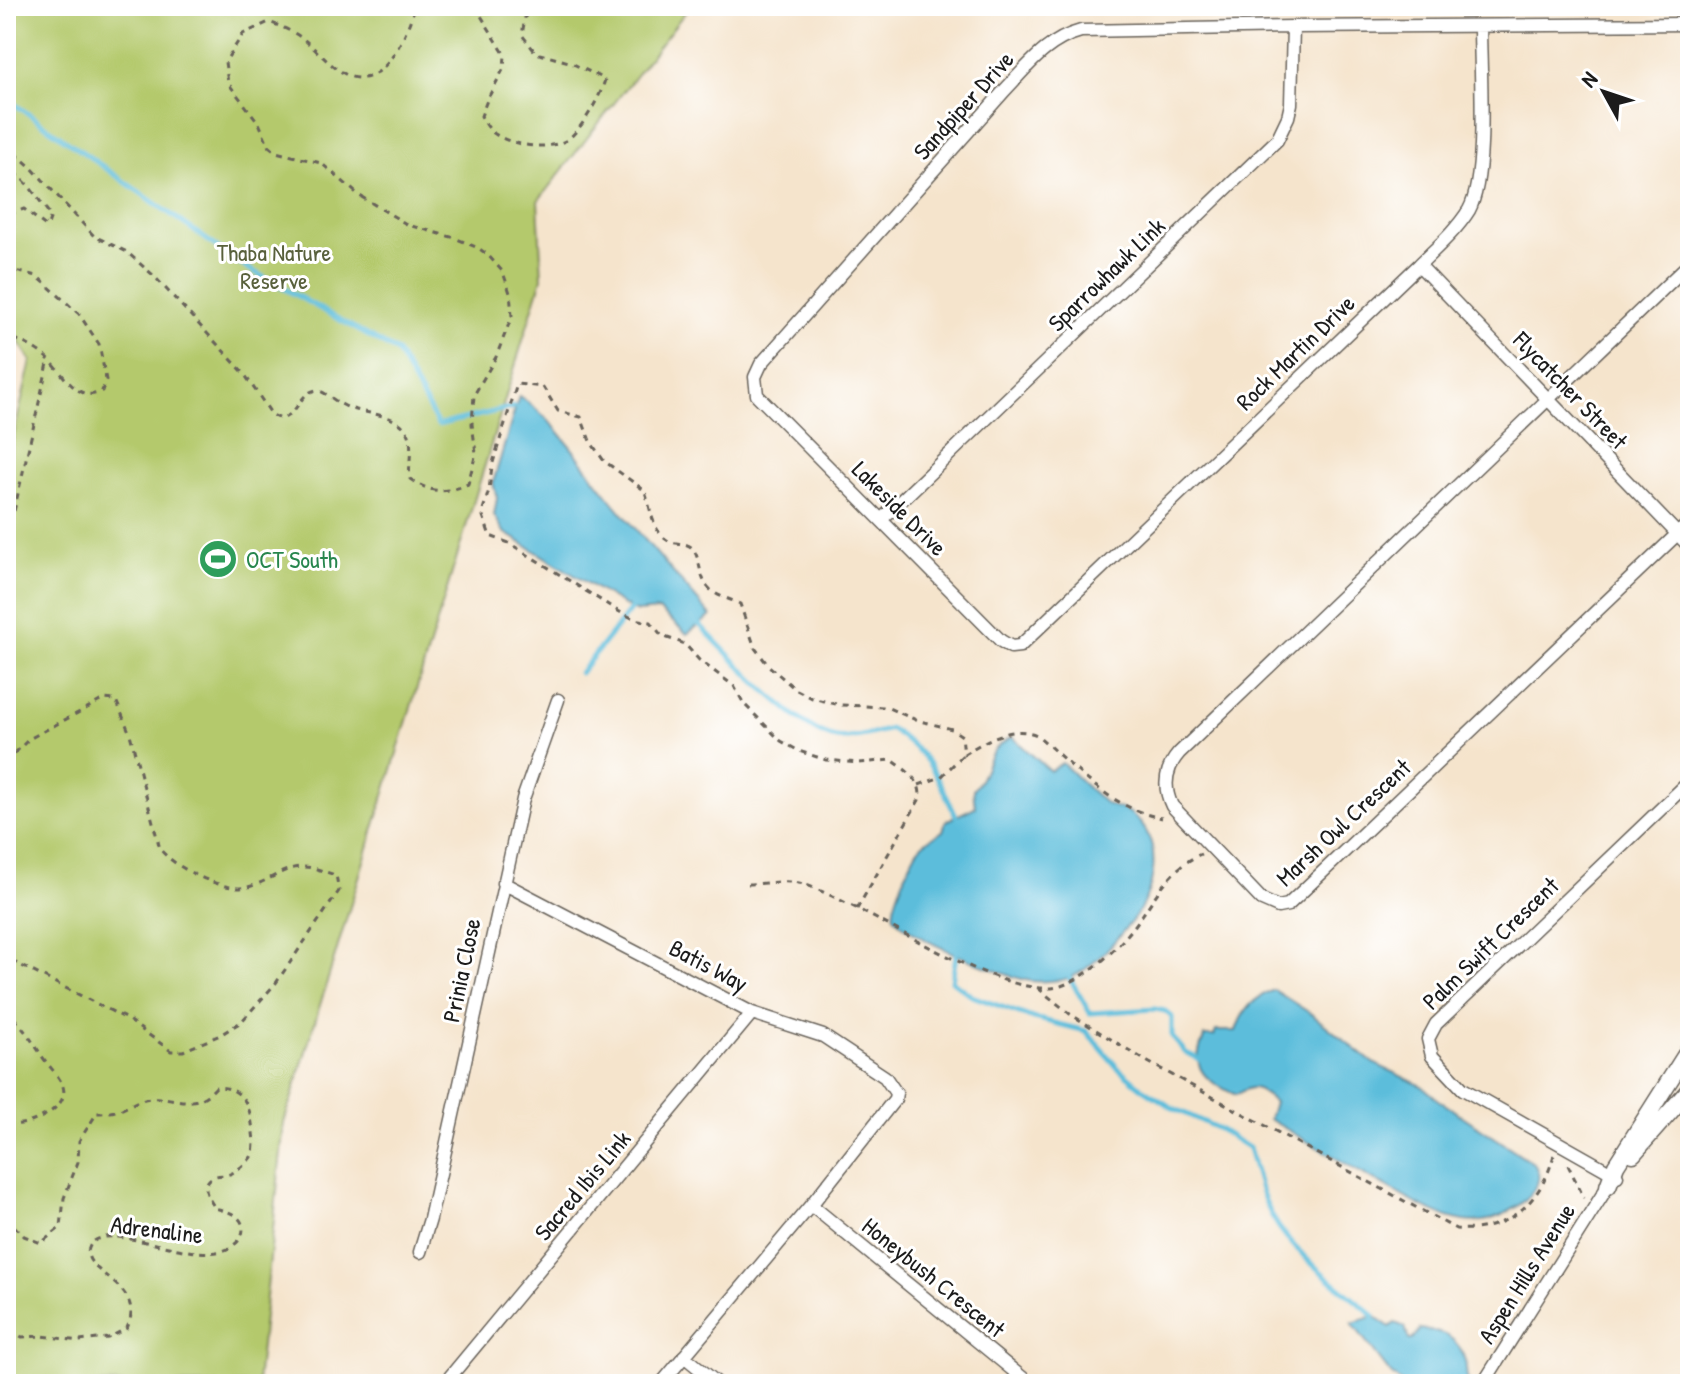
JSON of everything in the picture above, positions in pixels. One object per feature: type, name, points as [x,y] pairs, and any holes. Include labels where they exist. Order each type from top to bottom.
[{"type":"street","name":"Sandpiper Drive","points":[[759,398],[755,383],[761,364],[1005,90],[1050,44],[1081,31],[1690,24]]},
{"type":"street","name":"Rock Martin Drive","points":[[1011,647],[1020,646],[1028,639],[1457,226],[1474,198],[1480,169],[1480,26]]},
{"type":"street","name":"Sparrowhawk Link","points":[[881,520],[1277,140],[1291,104],[1293,27]]},
{"type":"street","name":"Marsh Owl Crescent","points":[[1678,534],[1288,905],[1278,907],[1268,904],[1255,894],[1172,806],[1166,789],[1169,769],[1179,753],[1690,263]]},
{"type":"street","name":"Flycatcher Street","points":[[1419,265],[1690,547]]},
{"type":"street","name":"Lakeside Drive","points":[[759,398],[1001,641],[1011,647]]},
{"type":"street","points":[[1678,534],[1690,522]]},
{"type":"street","name":"Prinia Close","points":[[420,1252],[430,1219],[523,799],[558,700]]},
{"type":"street","name":"Palm Swift Crescent","points":[[1612,1178],[1463,1089],[1432,1056],[1428,1045],[1430,1031],[1690,781]]},
{"type":"street","name":"Batis Way","points":[[503,883],[752,1013],[823,1036],[893,1085],[896,1098],[811,1205]]},
{"type":"street","name":"Sacred Ibis Link","points":[[444,1384],[752,1013]]},
{"type":"street","points":[[1612,1178],[1690,1048]]},
{"type":"street","points":[[1612,1178],[1690,1089]]},
{"type":"street","name":"Aspen Hills Avenue","points":[[1484,1382],[1612,1178]]},
{"type":"street","points":[[661,1384],[811,1205]]},
{"type":"street","name":"Honeybush Crescent","points":[[811,1205],[1030,1384]]},
{"type":"street","points":[[684,1356],[718,1384]]},
{"type":"path","points":[[6,145],[31,167],[94,236],[127,252],[154,276],[243,372],[272,415],[281,419],[291,415],[304,397],[316,390],[326,392],[342,405],[390,418],[404,426],[410,438],[410,479],[421,486],[449,492],[468,484],[476,453],[472,424],[474,395],[496,357],[512,316],[510,293],[503,272],[478,248],[408,225],[360,196],[321,163],[276,152],[269,146],[259,123],[228,83],[225,62],[243,34],[269,22],[300,36],[347,75],[367,78],[379,74],[402,38],[415,6]]},
{"type":"path","points":[[475,6],[505,55],[504,68],[481,116],[491,131],[515,143],[548,145],[566,141],[602,92],[605,79],[569,62],[536,53],[522,35],[527,6]]},
{"type":"path","points":[[6,163],[29,186],[51,216],[47,227],[24,209],[12,213],[7,226],[6,253]]},
{"type":"path","points":[[6,269],[37,276],[79,314],[99,344],[106,380],[102,391],[95,395],[87,394],[69,385],[49,359],[27,343],[6,336]]},
{"type":"path","points":[[6,546],[49,359]]},
{"type":"path","points":[[857,909],[919,800],[922,792],[919,785],[892,760],[859,763],[826,760],[781,741],[744,704],[734,686],[699,660],[685,644],[662,636],[651,622],[634,619],[618,611],[509,543],[490,536],[482,513],[496,451],[517,384],[543,387],[558,411],[581,417],[590,441],[604,461],[644,490],[650,514],[659,531],[667,540],[689,546],[694,551],[700,575],[707,587],[718,596],[740,604],[755,648],[768,665],[795,689],[812,698],[840,705],[886,707],[916,720],[952,729],[962,736],[964,754]]},
{"type":"path","points":[[6,762],[29,739],[104,699],[116,700],[130,734],[160,849],[167,858],[220,885],[238,888],[248,887],[296,867],[313,867],[336,875],[339,891],[276,983],[241,1022],[183,1051],[171,1051],[127,1019],[6,958]]},
{"type":"path","points":[[919,785],[941,777],[964,754],[987,740],[1011,732],[1030,732],[1116,801],[1160,818],[1182,818]]},
{"type":"path","points":[[748,884],[800,883],[857,909],[936,952],[1000,978],[1038,988],[1059,986],[1083,975],[1135,925],[1173,871],[1212,849]]},
{"type":"path","points":[[1038,988],[1070,1014],[1148,1062],[1456,1229],[1475,1231],[1498,1225],[1522,1210],[1539,1191],[1550,1171],[1557,1143]]},
{"type":"path","points":[[6,1009],[56,1071],[64,1085],[64,1093],[53,1110],[34,1122],[6,1124]]},
{"type":"path","name":"Adrenaline","points":[[6,1218],[24,1236],[41,1243],[61,1227],[64,1198],[78,1162],[79,1141],[97,1113],[121,1110],[133,1102],[151,1098],[181,1103],[195,1101],[208,1096],[216,1087],[232,1089],[243,1097],[250,1109],[254,1147],[250,1160],[232,1174],[218,1175],[207,1184],[206,1195],[215,1208],[230,1212],[243,1227],[240,1239],[229,1250],[213,1254],[189,1253],[109,1236],[98,1239],[89,1247],[87,1257],[128,1298],[133,1313],[127,1328],[108,1338],[79,1341],[43,1336],[22,1337],[6,1327]]},
{"type":"path","points":[[1557,1143],[1591,1212]]},
{"type":"green space","name":"Thaba Nature Reserve","points":[[6,6],[690,6],[538,201],[542,278],[284,1123],[257,1384],[6,1384],[6,468],[31,361],[6,322]]},
{"type":"water","points":[[519,396],[553,425],[711,616],[687,634],[659,610],[637,612],[625,606],[504,532],[494,515],[497,498],[493,483]]},
{"type":"water","points":[[1012,737],[1050,771],[1062,763],[1107,804],[1130,813],[1149,837],[1153,851],[1151,881],[1140,910],[1091,965],[1061,980],[1031,981],[980,964],[935,945],[894,916],[898,893],[918,849],[943,831],[946,821],[975,807],[973,790],[991,755]]},
{"type":"water","points":[[1274,990],[1310,1013],[1373,1063],[1422,1086],[1533,1163],[1538,1179],[1530,1195],[1509,1212],[1491,1219],[1473,1222],[1442,1215],[1401,1195],[1269,1119],[1274,1102],[1260,1090],[1252,1088],[1236,1095],[1214,1083],[1199,1065],[1204,1036],[1214,1036],[1216,1031],[1236,1031],[1250,1006]]},
{"type":"water","points":[[1374,1316],[1390,1327],[1395,1323],[1405,1327],[1409,1340],[1420,1329],[1436,1332],[1454,1341],[1462,1352],[1468,1380],[1465,1384],[1403,1384],[1391,1374],[1352,1323]]},
{"type":"waterway","points":[[6,98],[244,266],[397,352],[438,425],[514,407]]},
{"type":"waterway","points":[[580,673],[631,609]]},
{"type":"waterway","points":[[699,624],[783,706],[820,732],[841,739],[891,729],[905,739],[931,767],[956,816]]},
{"type":"waterway","points":[[956,955],[952,981],[972,996],[1030,1017],[1086,1031],[1117,1067],[1142,1088],[1249,1148],[1265,1201],[1282,1232],[1306,1258],[1374,1316]]},
{"type":"waterway","points":[[1069,977],[1090,1013],[1165,1011],[1172,1017],[1172,1037],[1186,1053],[1199,1059]]},
{"type":"place","name":"OCT South","points":[[218,559]]}]
